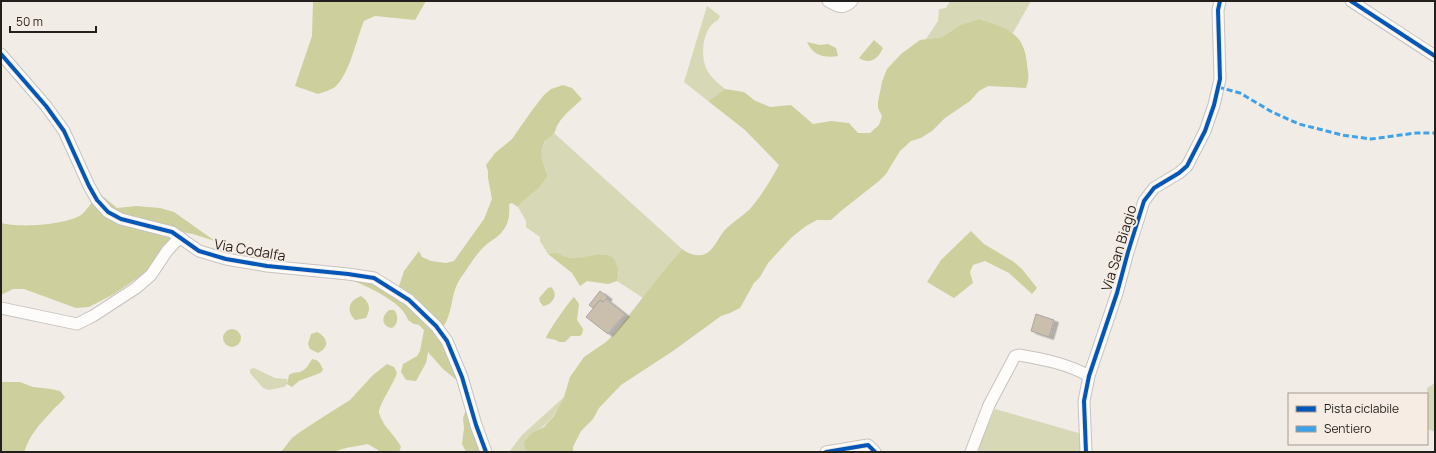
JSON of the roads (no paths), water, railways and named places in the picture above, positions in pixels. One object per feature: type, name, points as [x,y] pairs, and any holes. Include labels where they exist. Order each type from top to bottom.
[{"type":"street","points":[[828,1],[838,7],[846,6],[852,1]]},
{"type":"street","name":"Via San Biagio","points":[[1086,452],[1084,402],[1089,376],[1117,293],[1144,201],[1154,188],[1179,173],[1187,166],[1205,132],[1220,79],[1218,10],[1220,1]]},
{"type":"street","points":[[1351,1],[1435,56]]},
{"type":"street","name":"Via Codalfa","points":[[1,54],[46,106],[64,131],[89,186],[108,212],[121,219],[172,232],[199,250],[226,259],[267,266],[374,278],[409,300],[436,326],[447,341],[462,377],[476,426],[486,452]]},
{"type":"street","points":[[1,308],[77,324],[93,316],[136,288],[151,275],[167,251],[180,238]]},
{"type":"street","points":[[971,452],[988,405],[1015,356],[1019,355],[1045,360],[1078,369],[1089,376]]},
{"type":"street","points":[[826,452],[868,445],[875,452]]}]
